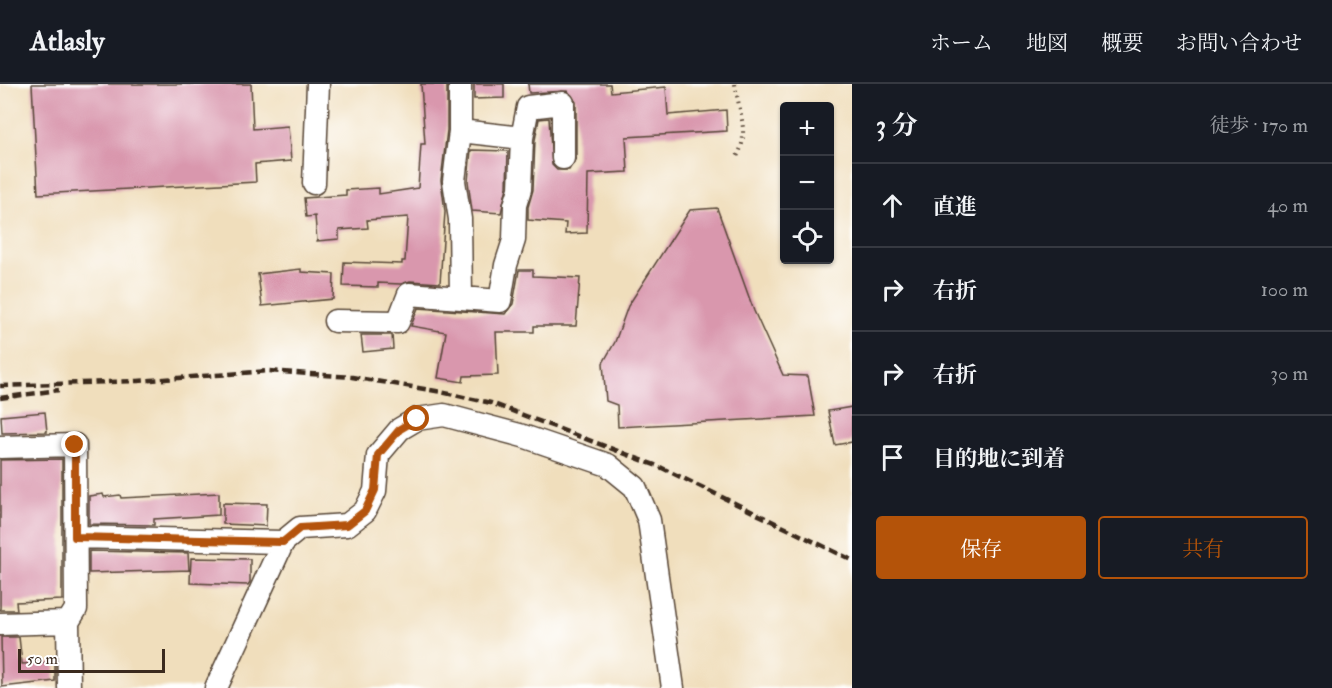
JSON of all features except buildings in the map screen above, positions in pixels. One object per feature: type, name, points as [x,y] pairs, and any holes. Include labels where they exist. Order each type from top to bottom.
[{"type":"street","points":[[314,183],[318,84]]},
{"type":"street","points":[[460,84],[460,131],[454,181],[460,219],[461,297]]},
{"type":"street","points":[[335,321],[398,322],[409,294],[500,301],[506,266],[514,240],[515,205],[520,189],[522,138],[528,107],[563,103],[563,158]]},
{"type":"street","points":[[460,131],[522,138]]},
{"type":"street","points":[[216,688],[283,542],[300,528],[347,525],[365,511],[375,490],[378,455],[400,429],[417,419],[444,415],[523,436],[608,465],[635,487],[649,520],[673,688]]},
{"type":"street","points":[[0,447],[75,445],[76,609],[68,622],[69,688]]},
{"type":"street","points":[[75,537],[283,542]]},
{"type":"street","points":[[0,624],[68,622]]},
{"type":"path","points":[[735,84],[745,135],[742,148],[736,158]]},
{"type":"railway","points":[[0,386],[138,381],[269,371],[352,377],[436,391],[491,403],[660,467],[852,560]]},
{"type":"railway","points":[[0,398],[59,390]]},
{"type":"route","points":[[75,445],[75,537],[283,542],[300,528],[347,525],[365,511],[375,490],[378,455],[400,429],[417,419]]}]
